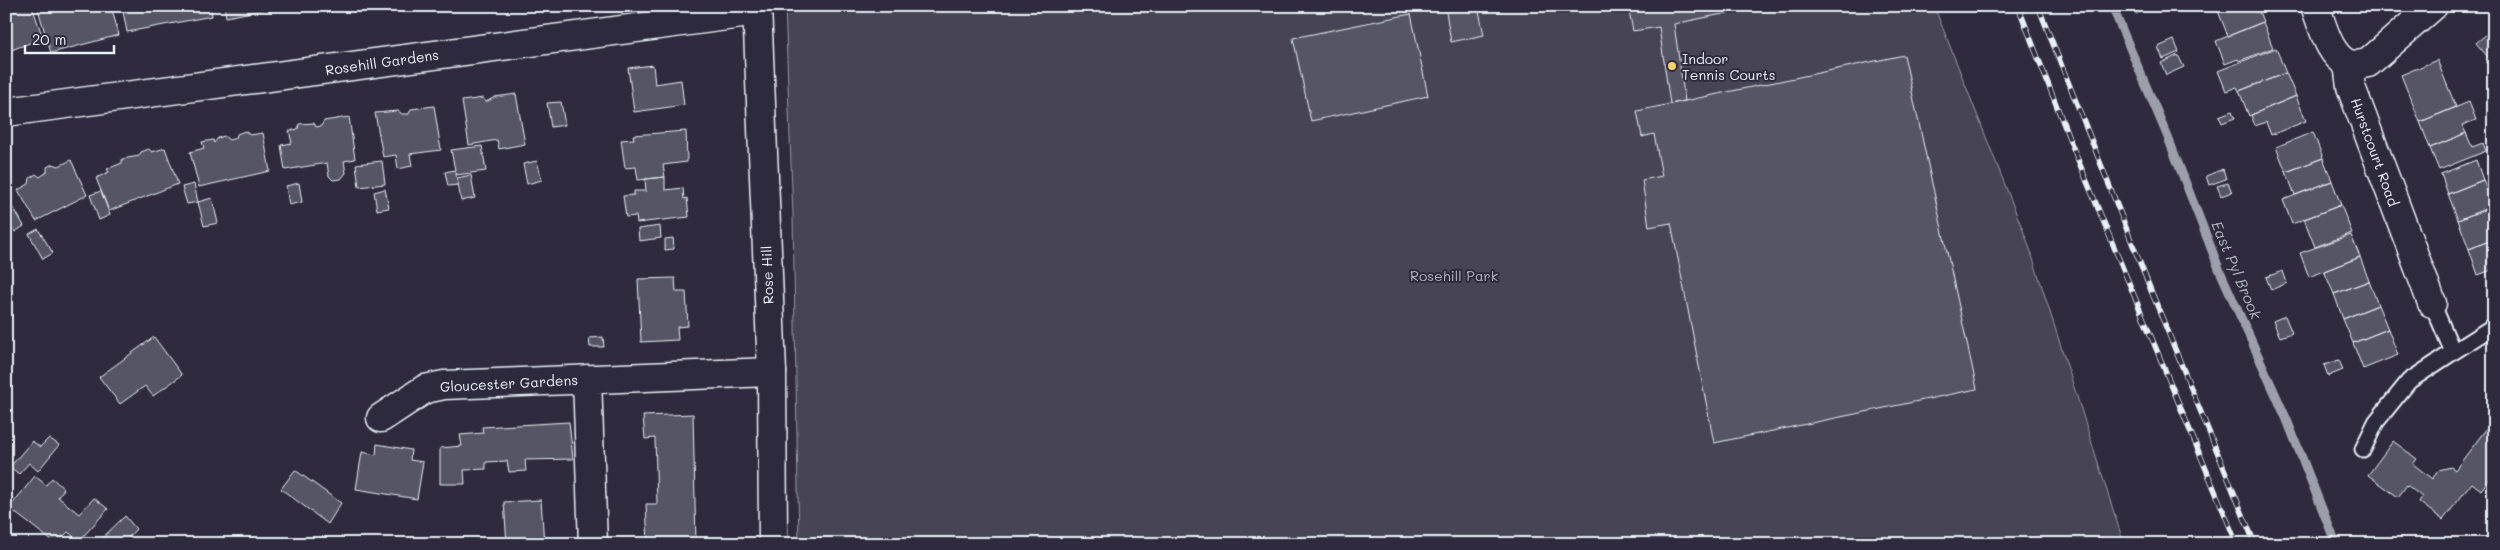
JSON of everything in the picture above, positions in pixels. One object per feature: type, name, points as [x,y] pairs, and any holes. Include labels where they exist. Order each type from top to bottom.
[{"type":"street","points":[[2316,6],[2333,52],[2341,61],[2356,65],[2368,63],[2433,6]]},
{"type":"street","name":"Rosehill Gardens","points":[[6,112],[757,9]]},
{"type":"street","name":"Rose Hill","points":[[757,9],[772,372],[773,544]]},
{"type":"street","name":"Hurstcourt Road","points":[[2348,64],[2351,86],[2432,303]]},
{"type":"street","name":"Gloucester Gardens","points":[[380,418],[425,389],[444,385],[772,372]]},
{"type":"street","name":"Gloucester Gardens","points":[[587,379],[593,544]]},
{"type":"lane","points":[[2432,303],[2453,352]]},
{"type":"lane","points":[[2363,449],[2376,422],[2409,381],[2494,326]]},
{"type":"green space","name":"Rosehill Park","points":[[785,6],[1934,6],[2028,243],[2124,544],[799,544],[793,216]]},
{"type":"building","points":[[6,6],[32,6],[43,38],[6,52]]},
{"type":"building","points":[[37,6],[111,6],[119,35],[51,53]]},
{"type":"building","points":[[129,6],[211,6],[212,16],[127,32],[123,11],[129,10]]},
{"type":"building","points":[[224,6],[284,6],[226,17]]},
{"type":"building","points":[[1445,6],[1478,6],[1484,35],[1451,42]]},
{"type":"building","name":"Indoor Tennis Courts","points":[[1628,6],[1761,6],[1674,24],[1685,101],[1670,104],[1659,27],[1633,31]]},
{"type":"building","points":[[2133,6],[2144,6],[2146,10],[2136,14]]},
{"type":"building","points":[[2229,6],[2257,6],[2263,22],[2228,36],[2218,11]]},
{"type":"building","points":[[1411,14],[1428,96],[1311,121],[1293,38]]},
{"type":"building","points":[[2263,22],[2273,48],[2239,61],[2238,59],[2225,64],[2216,41]]},
{"type":"building","points":[[2494,28],[2494,64],[2476,43]]},
{"type":"building","points":[[2174,40],[2179,52],[2163,59],[2158,47]]},
{"type":"building","points":[[2276,48],[2286,73],[2239,91],[2237,87],[2226,91],[2218,71]]},
{"type":"building","points":[[1904,55],[1977,389],[1714,443],[1671,223],[1649,227],[1642,180],[1662,176],[1654,134],[1642,137],[1637,111]]},
{"type":"building","points":[[2178,55],[2184,67],[2166,75],[2161,63]]},
{"type":"building","points":[[2437,60],[2456,107],[2420,122],[2401,75]]},
{"type":"building","points":[[653,65],[655,84],[681,80],[684,105],[634,112],[628,68]]},
{"type":"building","points":[[2286,73],[2296,96],[2249,116],[2239,91]]},
{"type":"building","points":[[516,94],[525,144],[499,149],[497,140],[469,145],[462,101],[483,98],[486,102],[495,97]]},
{"type":"building","points":[[2296,96],[2306,121],[2271,135],[2266,122],[2255,126],[2251,115]]},
{"type":"building","points":[[561,102],[565,125],[551,127],[547,103]]},
{"type":"building","points":[[2469,102],[2476,120],[2462,125],[2466,133],[2430,148],[2420,122]]},
{"type":"building","points":[[434,106],[441,150],[410,154],[412,166],[398,169],[396,155],[383,157],[375,113],[398,111],[402,114],[409,114],[411,109]]},
{"type":"building","points":[[2232,111],[2235,118],[2222,123],[2219,116]]},
{"type":"building","points":[[349,117],[355,159],[344,161],[346,173],[341,179],[333,180],[329,176],[327,163],[285,170],[281,145],[292,143],[289,131],[298,129],[299,124],[314,123],[316,127],[321,126],[324,121]]},
{"type":"building","points":[[245,131],[250,135],[263,133],[270,171],[199,187],[190,152],[204,148],[202,142],[213,140],[214,143],[218,138],[224,136],[229,140],[236,138],[237,134]]},
{"type":"building","points":[[686,131],[687,162],[663,165],[665,177],[638,180],[636,167],[625,168],[621,140],[634,139],[633,135]]},
{"type":"building","points":[[2313,132],[2323,158],[2286,172],[2276,147]]},
{"type":"building","points":[[2466,133],[2472,147],[2483,143],[2486,151],[2439,170],[2430,148]]},
{"type":"building","points":[[482,146],[486,171],[456,175],[451,150]]},
{"type":"building","points":[[165,148],[178,184],[109,211],[96,178],[109,172],[107,169],[122,163],[122,159],[139,156],[141,152],[149,149],[152,152]]},
{"type":"building","points":[[2323,158],[2332,181],[2295,195],[2286,172]]},
{"type":"building","points":[[71,160],[87,195],[36,221],[18,190],[29,184],[30,178],[36,174],[40,177],[47,172],[47,167],[53,164],[59,166]]},
{"type":"building","points":[[2476,160],[2483,180],[2448,194],[2441,174]]},
{"type":"building","points":[[382,161],[385,184],[359,187],[356,164]]},
{"type":"building","points":[[537,161],[542,180],[527,184],[523,164]]},
{"type":"building","points":[[2223,169],[2226,179],[2209,185],[2206,176]]},
{"type":"building","points":[[455,170],[458,185],[448,186],[445,172]]},
{"type":"building","points":[[471,175],[475,198],[461,201],[457,178]]},
{"type":"building","points":[[665,177],[665,190],[683,188],[684,199],[687,198],[689,217],[637,223],[636,216],[626,217],[623,196],[634,195],[634,191],[646,191],[645,179]]},
{"type":"building","points":[[2483,180],[2493,206],[2458,220],[2448,194]]},
{"type":"building","points":[[2332,181],[2341,205],[2292,224],[2283,200]]},
{"type":"building","points":[[299,183],[302,202],[289,205],[286,186]]},
{"type":"building","points":[[2228,183],[2232,192],[2221,196],[2217,186]]},
{"type":"building","points":[[194,184],[198,202],[187,204],[182,187]]},
{"type":"building","points":[[385,189],[389,208],[377,210],[374,192]]},
{"type":"building","points":[[101,191],[110,215],[99,220],[90,195]]},
{"type":"building","points":[[212,198],[218,223],[204,226],[198,202]]},
{"type":"building","points":[[2341,205],[2352,233],[2315,247],[2304,219]]},
{"type":"building","points":[[2493,206],[2494,239],[2469,249],[2458,220]]},
{"type":"building","points":[[14,208],[24,226],[15,232],[6,219],[6,213]]},
{"type":"building","points":[[660,226],[661,238],[639,241],[638,229]]},
{"type":"building","points":[[38,229],[53,253],[43,259],[29,234]]},
{"type":"building","points":[[2351,235],[2360,257],[2309,277],[2300,253]]},
{"type":"building","points":[[673,238],[674,249],[665,250],[665,239]]},
{"type":"building","points":[[2494,239],[2494,269],[2478,275],[2469,249]]},
{"type":"building","points":[[2360,257],[2369,281],[2334,294],[2324,271]]},
{"type":"building","points":[[2283,271],[2287,283],[2271,290],[2266,277]]},
{"type":"building","points":[[675,278],[676,292],[686,292],[688,326],[677,327],[678,340],[641,342],[638,279]]},
{"type":"building","points":[[2369,281],[2378,305],[2343,319],[2334,294]]},
{"type":"building","points":[[2378,305],[2388,329],[2353,343],[2343,319]]},
{"type":"building","points":[[2285,316],[2292,333],[2280,337],[2273,321]]},
{"type":"building","points":[[2388,329],[2398,355],[2363,369],[2353,343]]},
{"type":"building","points":[[154,337],[182,375],[153,396],[145,386],[120,404],[99,377]]},
{"type":"building","points":[[603,337],[604,347],[590,347],[589,338]]},
{"type":"building","points":[[2339,360],[2343,370],[2328,376],[2324,365]]},
{"type":"building","points":[[2494,409],[2494,473],[2481,490],[2472,483],[2443,520],[2419,502],[2422,497],[2407,485],[2398,497],[2368,475],[2393,441],[2417,459],[2413,464],[2432,479],[2439,470],[2451,467],[2455,470],[2493,420],[2488,416]]},
{"type":"building","points":[[693,414],[696,544],[648,544],[646,504],[657,504],[655,438],[645,439],[643,416]]},
{"type":"building","points":[[569,422],[573,459],[525,460],[526,471],[509,472],[507,461],[486,462],[486,469],[464,470],[465,484],[440,484],[440,448],[462,446],[460,435],[483,433],[482,427]]},
{"type":"building","points":[[49,438],[59,445],[38,471],[29,463],[19,474],[10,467],[32,441],[40,447]]},
{"type":"building","points":[[377,444],[411,450],[410,460],[423,462],[417,499],[356,489],[362,452],[376,455]]},
{"type":"building","points":[[295,470],[341,503],[328,524],[281,489]]},
{"type":"building","points":[[35,476],[46,485],[52,478],[64,489],[58,497],[79,514],[94,498],[108,509],[79,541],[68,532],[56,544],[9,508]]},
{"type":"building","points":[[541,500],[544,544],[507,544],[504,502]]},
{"type":"building","points":[[125,516],[136,529],[129,537],[136,544],[96,544]]},
{"type":"waterway","name":"East Pyl Brook","points":[[2112,6],[2167,135],[2220,271],[2287,420],[2336,544]]},
{"type":"railway","points":[[2018,6],[2071,143],[2237,544]]},
{"type":"railway","points":[[2038,6],[2152,293],[2255,544]]},
{"type":"place","name":"Indoor Tennis Courts","points":[[1672,66]]}]
